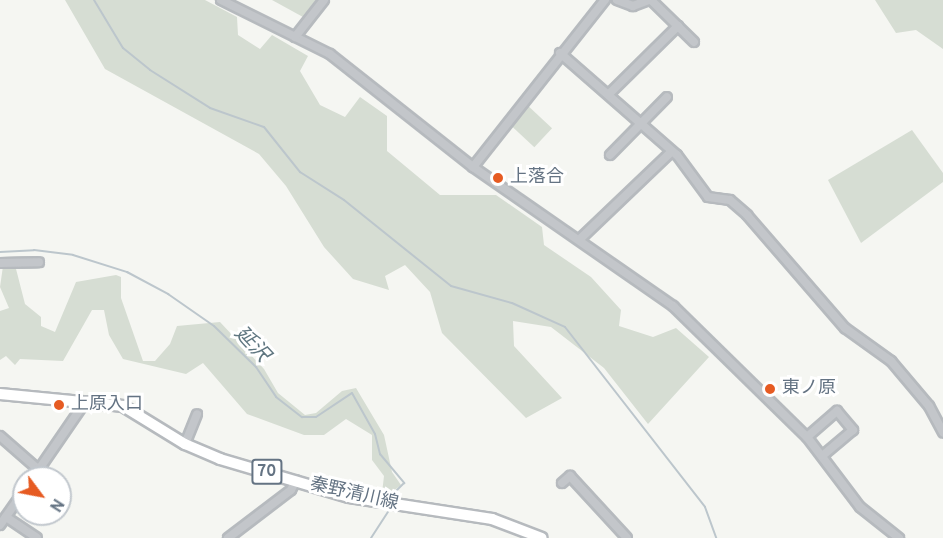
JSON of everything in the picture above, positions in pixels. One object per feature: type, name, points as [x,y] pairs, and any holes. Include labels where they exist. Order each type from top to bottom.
[{"type":"main road","name":"秦野清川線","points":[[0,394],[87,401],[130,408],[185,444],[296,480],[349,496],[492,519],[542,538]]},
{"type":"street","points":[[221,0],[295,37],[365,79],[473,167],[580,239],[673,306],[807,437],[860,507],[899,538]]},
{"type":"street","points":[[295,37],[324,0]]},
{"type":"street","points":[[473,167],[560,53],[605,0]]},
{"type":"street","points":[[617,0],[633,6],[650,0],[694,42]]},
{"type":"street","points":[[609,94],[678,26]]},
{"type":"street","points":[[560,53],[609,94],[670,153],[678,155],[708,197],[730,200],[747,215],[845,328],[891,361],[929,406],[943,432]]},
{"type":"street","points":[[610,155],[667,98]]},
{"type":"street","points":[[580,239],[670,153]]},
{"type":"street","points":[[0,263],[39,262]]},
{"type":"street","points":[[42,466],[87,401]]},
{"type":"street","points":[[807,437],[837,411],[853,430],[822,456]]},
{"type":"street","points":[[185,444],[197,414]]},
{"type":"street","points":[[0,436],[34,466]]},
{"type":"street","points":[[562,483],[570,476],[627,538]]},
{"type":"street","points":[[228,538],[291,490],[296,480]]},
{"type":"street","points":[[12,507],[2,521],[37,538]]},
{"type":"shaded area","points":[[65,0],[205,0],[237,17],[238,35],[260,49],[272,35],[308,56],[300,71],[320,105],[345,117],[360,97],[387,116],[387,151],[440,195],[496,195],[542,227],[544,245],[591,277],[621,310],[619,326],[653,337],[676,328],[709,357],[648,424],[604,368],[551,327],[513,321],[514,346],[562,398],[526,418],[442,333],[430,292],[405,265],[385,276],[389,290],[353,279],[324,247],[286,186],[259,154],[105,69]]},
{"type":"shaded area","points":[[272,0],[316,0],[303,17]]},
{"type":"shaded area","points":[[875,0],[943,0],[943,49],[916,30],[896,33]]},
{"type":"shaded area","points":[[525,103],[552,128],[534,147],[507,122]]},
{"type":"shaded area","points":[[912,130],[943,173],[943,182],[861,243],[828,180]]},
{"type":"shaded area","points":[[15,265],[25,304],[41,317],[41,326],[55,332],[76,282],[116,275],[121,277],[121,298],[143,361],[155,361],[170,344],[177,326],[220,322],[264,369],[278,393],[305,415],[316,413],[342,391],[356,388],[384,435],[392,472],[401,485],[387,496],[382,493],[384,476],[372,460],[372,435],[346,419],[324,435],[304,435],[247,414],[203,363],[186,374],[123,359],[109,335],[104,310],[92,310],[63,361],[20,359],[15,365],[6,356],[0,360],[0,311],[9,308],[0,287],[3,266]]},
{"type":"waterway","points":[[94,0],[123,48],[150,70],[210,108],[264,127],[300,172],[344,200],[451,286],[512,303],[565,327],[705,507],[716,538]]},
{"type":"waterway","name":"延沢","points":[[0,252],[34,250],[73,255],[127,272],[168,294],[214,326],[256,367],[276,397],[302,417],[316,417],[352,393],[375,434],[380,454],[404,483],[390,497]]},
{"type":"waterway","name":"延沢","points":[[371,538],[388,512]]},
{"type":"place","name":"上落合","points":[[498,178]]},
{"type":"place","name":"東ノ原","points":[[770,389]]},
{"type":"place","name":"上原入口","points":[[59,405]]}]
